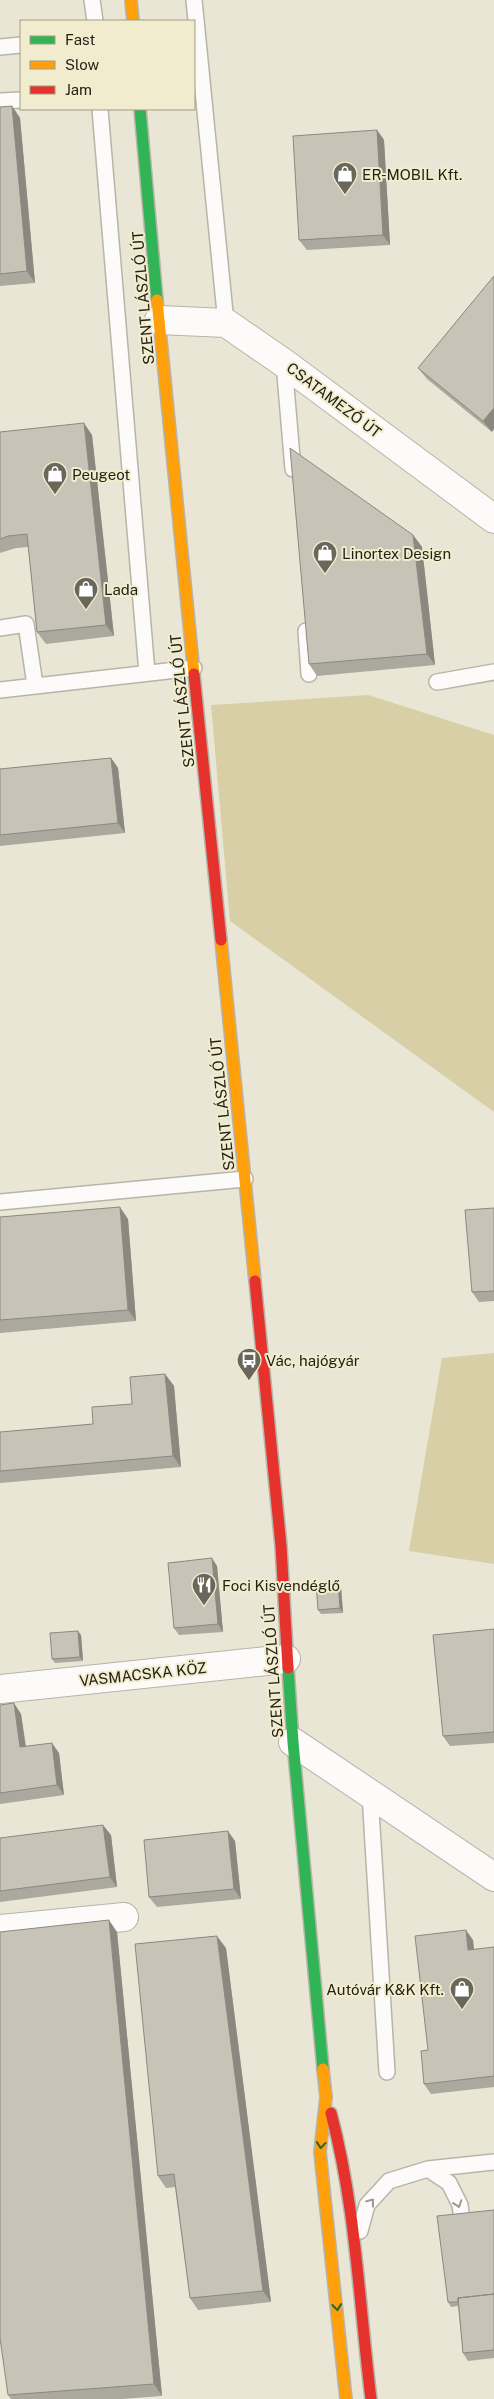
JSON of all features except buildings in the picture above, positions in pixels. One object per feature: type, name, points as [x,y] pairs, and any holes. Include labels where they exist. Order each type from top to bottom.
[{"type":"main road","points":[[131,0],[132,20]]},
{"type":"main road","name":"SZENT LÁSZLÓ ÚT","points":[[140,110],[159,320],[281,1546],[286,1659],[326,2097]]},
{"type":"main road","points":[[326,2097],[338,2134],[356,2247],[371,2399]]},
{"type":"main road","points":[[326,2097],[320,2152],[346,2399]]},
{"type":"street","points":[[159,320],[226,323]]},
{"type":"street","name":"CSATAMEZŐ ÚT","points":[[226,323],[284,363],[494,519]]},
{"type":"street","name":"VASMACSKA KÖZ","points":[[0,1689],[286,1659]]},
{"type":"street","points":[[293,1742],[494,1877]]},
{"type":"street","points":[[0,1929],[124,1916]]},
{"type":"lane","points":[[92,0],[94,20]]},
{"type":"lane","points":[[194,0],[226,323]]},
{"type":"lane","points":[[0,47],[20,45]]},
{"type":"lane","points":[[0,101],[20,100]]},
{"type":"lane","points":[[100,110],[147,673]]},
{"type":"lane","points":[[284,363],[294,487]]},
{"type":"lane","points":[[305,615],[309,674]]},
{"type":"lane","points":[[0,628],[26,624],[35,685]]},
{"type":"lane","points":[[0,690],[194,668]]},
{"type":"lane","points":[[437,682],[494,672]]},
{"type":"lane","points":[[0,1202],[244,1179]]},
{"type":"lane","points":[[370,1794],[387,2072]]},
{"type":"lane","points":[[356,2247],[367,2205],[389,2181],[428,2169],[492,2164]]},
{"type":"lane","points":[[428,2169],[449,2183],[460,2205],[468,2252]]},
{"type":"shaded area","points":[[368,695],[494,735],[494,1112],[230,921],[211,705]]},
{"type":"shaded area","points":[[494,1353],[494,1564],[409,1551],[442,1358]]},
{"type":"traffic: fast","points":[[140,110],[157,300]]},
{"type":"traffic: fast","points":[[288,1668],[323,2069]]},
{"type":"traffic: slow","points":[[131,0],[133,20]]},
{"type":"traffic: slow","points":[[157,300],[194,674]]},
{"type":"traffic: slow","points":[[221,940],[255,1281]]},
{"type":"traffic: slow","points":[[323,2069],[326,2097],[320,2152],[346,2399]]},
{"type":"traffic: jam","points":[[194,674],[221,940]]},
{"type":"traffic: jam","points":[[255,1281],[281,1546],[288,1668]]},
{"type":"traffic: jam","points":[[331,2113],[346,2184],[351,2219],[371,2399]]},
{"type":"place","name":"ER-MOBIL Kft.","points":[[345,195]]},
{"type":"place","name":"Peugeot","points":[[55,495]]},
{"type":"place","name":"Linortex Design","points":[[325,574]]},
{"type":"place","name":"Lada","points":[[86,610]]},
{"type":"place","name":"Vác, hajógyár","points":[[249,1381]]},
{"type":"place","name":"Foci Kisvendéglő","points":[[204,1606]]},
{"type":"place","name":"Autóvár K&K Kft.","points":[[462,2010]]}]
